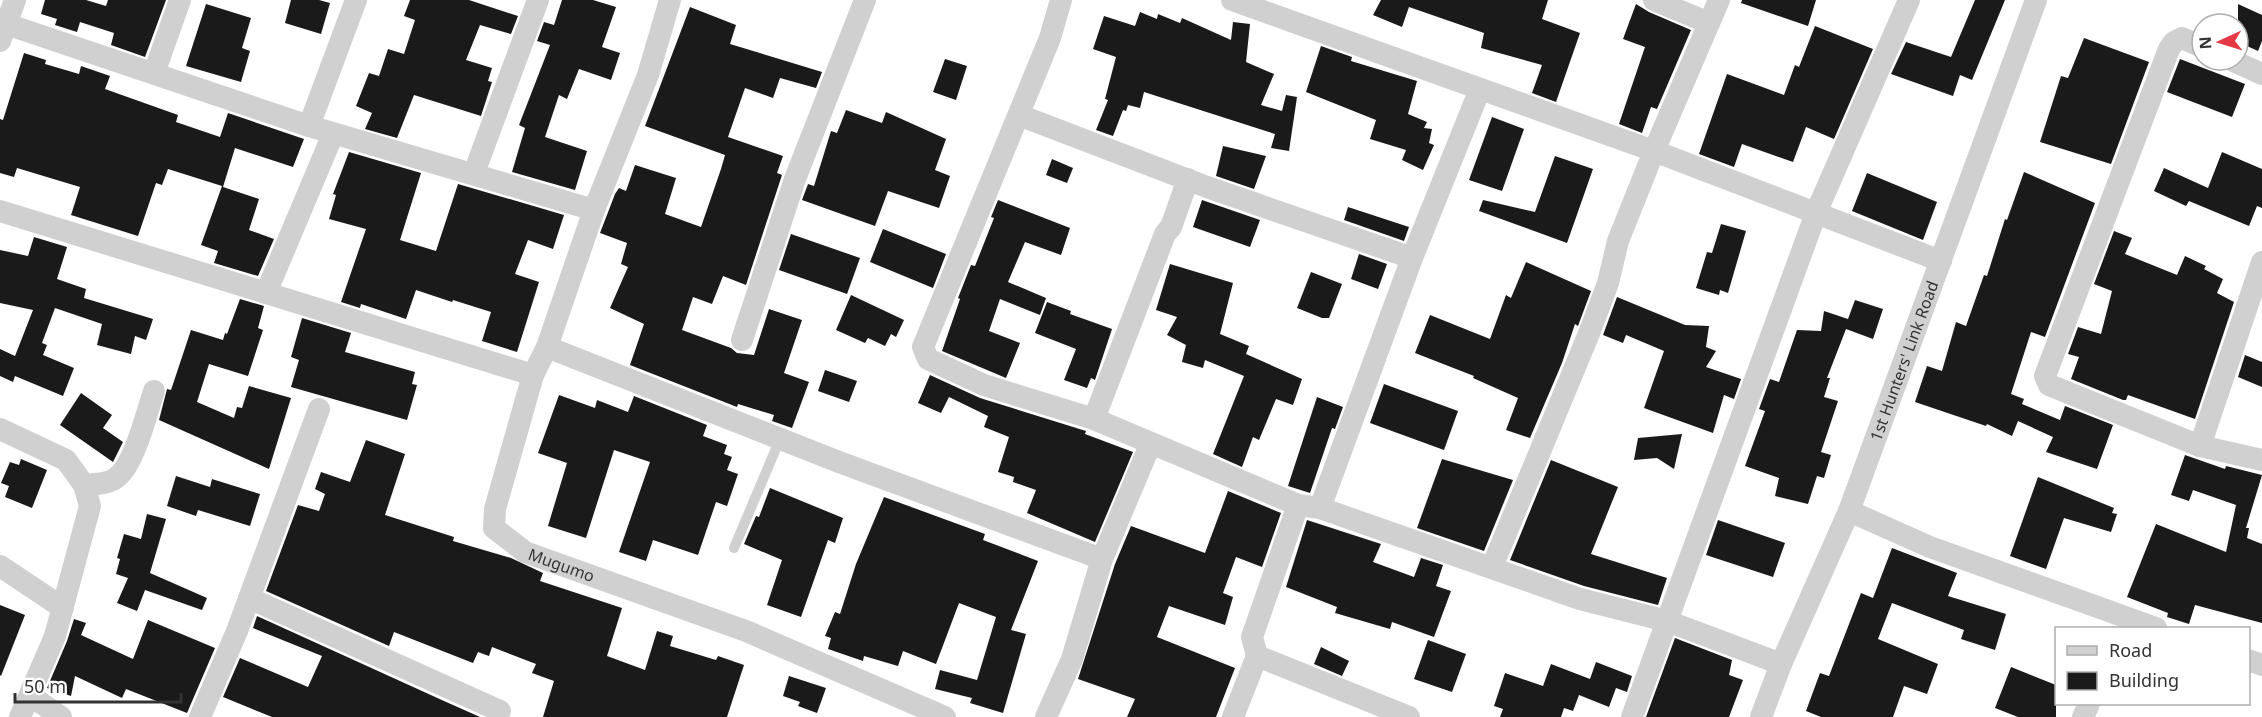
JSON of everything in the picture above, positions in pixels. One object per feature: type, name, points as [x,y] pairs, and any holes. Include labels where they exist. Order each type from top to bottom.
[{"type":"street","points":[[15,0],[2,29],[154,73],[333,134],[474,173],[594,210]]},
{"type":"street","points":[[154,73],[180,0]]},
{"type":"street","points":[[309,126],[356,0]]},
{"type":"street","points":[[474,173],[538,0]]},
{"type":"street","name":"Mugumo","points":[[669,0],[648,75],[594,210],[547,347],[533,375],[495,509],[494,528],[525,552],[746,631],[945,717]]},
{"type":"street","points":[[742,340],[795,179],[866,0]]},
{"type":"street","points":[[1061,0],[1050,38],[923,347],[928,359],[984,385],[1094,419],[1150,445],[1309,507],[1492,567],[1580,599],[1667,621],[1780,664]]},
{"type":"street","points":[[1232,0],[1654,151],[1941,261]]},
{"type":"street","points":[[1654,0],[1709,23]]},
{"type":"street","points":[[1492,567],[1590,331],[1608,283],[1618,241],[1654,151],[1719,0]]},
{"type":"street","points":[[1632,717],[1816,213],[1909,0]]},
{"type":"street","name":"1st Hunters' Link Road","points":[[1761,717],[1780,664],[1849,511],[2036,0]]},
{"type":"street","points":[[2190,42],[2182,38],[2174,42],[2169,49],[2045,376],[2049,385],[2200,446],[2262,460]]},
{"type":"street","points":[[1233,717],[1257,656],[1252,638],[1309,507],[1480,89]]},
{"type":"street","points":[[1018,115],[1188,179],[1412,258]]},
{"type":"street","points":[[266,293],[333,134]]},
{"type":"street","points":[[1094,419],[1165,234],[1172,227],[1188,179]]},
{"type":"street","points":[[0,211],[533,375]]},
{"type":"street","points":[[2200,446],[2262,262]]},
{"type":"street","points":[[547,347],[780,439],[1102,559]]},
{"type":"street","points":[[84,485],[115,479],[122,473],[131,458],[154,392]]},
{"type":"street","points":[[200,717],[249,598],[319,409]]},
{"type":"street","points":[[0,429],[66,459],[84,485],[90,506],[63,608],[31,696],[20,717]]},
{"type":"street","points":[[1047,717],[1072,659],[1102,559],[1150,445]]},
{"type":"street","points":[[1849,511],[1930,547],[2127,624],[2149,627]]},
{"type":"street","points":[[0,566],[63,608]]},
{"type":"street","points":[[249,598],[500,711]]},
{"type":"street","points":[[1257,656],[1409,717]]},
{"type":"street","points":[[31,696],[61,717]]},
{"type":"lane","points":[[734,548],[780,439]]},
{"type":"building","points":[[45,0],[86,0],[106,6],[108,0],[166,0],[145,57],[111,45],[114,33],[80,22],[77,32],[55,25],[57,19],[41,14]]},
{"type":"building","points":[[291,0],[319,0],[330,3],[321,34],[285,23]]},
{"type":"building","points":[[410,0],[469,0],[518,16],[511,34],[480,25],[466,60],[492,68],[488,81],[492,82],[481,116],[414,95],[397,138],[365,129],[372,113],[356,106],[369,73],[379,76],[388,49],[404,54],[415,20],[404,16]]},
{"type":"building","points":[[562,0],[593,0],[616,7],[602,47],[620,53],[611,80],[579,69],[567,99],[559,95],[545,137],[587,151],[575,190],[512,172],[525,128],[519,125],[550,45],[537,41],[544,22],[554,25]]},
{"type":"building","points":[[1381,0],[1548,0],[1542,19],[1580,33],[1556,102],[1532,93],[1542,65],[1481,48],[1484,33],[1409,7],[1402,27],[1373,15]]},
{"type":"building","points":[[1742,0],[1816,0],[1808,26],[1741,3]]},
{"type":"building","points":[[1975,0],[2005,0],[1972,80],[1960,75],[1953,96],[1891,74],[1906,42],[1951,57]]},
{"type":"building","points":[[206,4],[251,18],[242,48],[250,51],[241,82],[186,66]]},
{"type":"building","points":[[1636,4],[1691,30],[1657,109],[1651,107],[1642,133],[1619,124],[1645,47],[1623,39]]},
{"type":"building","points":[[2238,4],[2262,15],[2262,41],[2258,51],[2250,47],[2250,12],[2238,12]]},
{"type":"building","points":[[690,7],[736,25],[730,44],[822,72],[816,88],[780,78],[773,98],[745,88],[728,137],[783,156],[777,173],[782,175],[746,285],[723,276],[712,304],[693,297],[682,330],[731,348],[737,353],[754,355],[769,309],[802,320],[784,373],[809,382],[792,428],[772,421],[774,415],[738,404],[737,407],[630,365],[644,324],[610,308],[628,267],[621,264],[627,243],[600,233],[615,194],[619,188],[626,191],[635,165],[676,178],[665,214],[701,227],[725,155],[645,126]]},
{"type":"building","points":[[1140,12],[1157,19],[1158,14],[1180,23],[1182,18],[1231,40],[1233,22],[1250,24],[1246,62],[1274,74],[1261,105],[1282,111],[1286,95],[1297,97],[1289,151],[1271,148],[1275,134],[1144,92],[1140,108],[1128,105],[1126,111],[1123,110],[1113,136],[1096,130],[1108,100],[1105,99],[1116,57],[1093,49],[1104,16],[1135,26]]},
{"type":"building","points":[[1815,26],[1873,49],[1834,139],[1806,127],[1793,162],[1742,144],[1734,167],[1699,154],[1727,74],[1784,95],[1795,65],[1799,67]]},
{"type":"building","points":[[2084,38],[2149,62],[2111,164],[2040,142],[2061,76],[2068,78]]},
{"type":"building","points":[[1321,46],[1352,57],[1351,61],[1417,81],[1408,114],[1427,122],[1424,128],[1432,129],[1429,143],[1434,145],[1423,170],[1402,160],[1406,150],[1370,139],[1376,120],[1306,92]]},
{"type":"building","points":[[24,53],[46,60],[45,64],[79,74],[81,66],[110,76],[105,89],[178,115],[176,122],[220,137],[228,113],[304,139],[293,167],[235,148],[223,187],[259,199],[249,230],[274,239],[258,276],[214,263],[218,251],[201,245],[222,186],[168,169],[162,185],[156,183],[138,236],[71,215],[80,187],[17,168],[14,177],[0,173],[0,119],[3,120]]},
{"type":"building","points":[[945,59],[967,66],[956,100],[933,92]]},
{"type":"building","points":[[2180,59],[2190,63],[2190,72],[2214,72],[2245,84],[2232,117],[2167,92]]},
{"type":"building","points":[[846,110],[882,123],[886,112],[946,139],[935,170],[950,176],[939,208],[888,191],[875,226],[802,200],[808,184],[814,186],[831,131],[837,133]]},
{"type":"building","points":[[1492,117],[1524,129],[1502,191],[1469,180]]},
{"type":"building","points":[[1223,146],[1266,156],[1254,189],[1216,176]]},
{"type":"building","points":[[349,152],[421,173],[400,240],[436,251],[458,184],[564,215],[553,249],[528,240],[515,274],[539,282],[517,352],[482,341],[491,312],[453,300],[452,302],[416,290],[406,319],[361,304],[360,308],[341,302],[366,229],[329,219],[336,195],[333,194]]},
{"type":"building","points":[[2222,152],[2262,169],[2262,208],[2257,206],[2249,226],[2189,201],[2186,206],[2154,191],[2164,168],[2208,188]]},
{"type":"building","points":[[1555,156],[1593,169],[1567,243],[1479,211],[1483,200],[1535,212]]},
{"type":"building","points":[[1052,159],[1073,168],[1067,183],[1046,175]]},
{"type":"building","points":[[2024,172],[2095,203],[2045,337],[2031,332],[2011,394],[2024,399],[2022,404],[2060,420],[2065,406],[2113,425],[2097,469],[2046,452],[2053,437],[2018,421],[2012,436],[1987,424],[1986,426],[1915,402],[1927,366],[1942,371],[1956,322],[1966,326],[1984,275],[1987,276],[2005,219],[2007,220]]},
{"type":"building","points":[[1867,173],[1937,202],[1923,240],[1852,211]]},
{"type":"building","points":[[998,200],[1070,228],[1061,255],[1025,242],[1008,282],[1046,298],[1040,315],[1000,299],[989,331],[1020,343],[1006,378],[942,351],[960,299],[958,298],[971,265],[975,266],[994,218],[991,217]]},
{"type":"building","points":[[1202,200],[1260,220],[1250,247],[1193,227]]},
{"type":"building","points":[[1348,207],[1409,227],[1404,241],[1344,220]]},
{"type":"building","points":[[1721,224],[1746,231],[1728,293],[1720,290],[1719,295],[1696,288],[1707,252],[1712,253]]},
{"type":"building","points":[[883,229],[946,254],[933,288],[870,262]]},
{"type":"building","points":[[2114,231],[2132,238],[2125,254],[2177,275],[2185,256],[2206,266],[2204,269],[2223,279],[2217,293],[2234,302],[2195,419],[2128,395],[2126,400],[2123,400],[2071,379],[2079,357],[2068,354],[2078,327],[2101,334],[2112,291],[2094,284]]},
{"type":"building","points":[[791,234],[860,258],[847,294],[779,270]]},
{"type":"building","points":[[34,237],[67,247],[57,279],[86,289],[84,298],[153,319],[146,340],[135,336],[131,354],[97,345],[102,324],[55,308],[42,343],[47,345],[43,355],[74,368],[63,396],[15,376],[13,382],[0,376],[0,349],[15,356],[33,310],[0,303],[0,250],[28,256]]},
{"type":"building","points":[[1359,254],[1387,264],[1378,289],[1351,279]]},
{"type":"building","points":[[1526,262],[1591,291],[1578,326],[1575,324],[1562,363],[1530,438],[1506,430],[1518,398],[1473,378],[1474,376],[1415,353],[1430,315],[1490,339],[1506,295],[1511,298]]},
{"type":"building","points":[[1170,264],[1233,283],[1220,334],[1249,346],[1246,354],[1302,379],[1293,405],[1276,399],[1259,440],[1253,437],[1242,467],[1213,454],[1244,376],[1205,360],[1203,368],[1182,362],[1186,345],[1167,335],[1177,317],[1156,310]]},
{"type":"building","points":[[1311,272],[1342,284],[1329,318],[1322,318],[1297,308]]},
{"type":"building","points":[[851,295],[904,320],[896,337],[891,334],[885,346],[868,338],[865,343],[836,330]]},
{"type":"building","points":[[1617,297],[1685,325],[1709,326],[1706,347],[1716,351],[1706,367],[1741,379],[1734,399],[1724,395],[1713,433],[1644,408],[1664,351],[1626,335],[1623,343],[1603,335]]},
{"type":"building","points":[[240,299],[264,306],[258,328],[263,330],[248,376],[209,364],[197,402],[234,418],[237,407],[242,408],[249,386],[291,398],[269,469],[159,420],[167,389],[171,390],[191,330],[223,340]]},
{"type":"building","points":[[1855,300],[1883,309],[1873,339],[1846,329],[1827,378],[1830,378],[1824,397],[1838,401],[1821,452],[1831,455],[1824,478],[1817,476],[1808,504],[1775,496],[1779,478],[1745,466],[1765,411],[1759,409],[1770,379],[1779,382],[1797,330],[1821,331],[1824,311],[1848,319]]},
{"type":"building","points":[[1047,302],[1071,311],[1070,314],[1112,329],[1095,380],[1091,378],[1087,388],[1064,380],[1076,349],[1035,333]]},
{"type":"building","points":[[302,318],[351,333],[345,352],[415,372],[412,384],[417,385],[407,420],[291,387],[299,360],[291,357]]},
{"type":"building","points":[[2245,355],[2262,362],[2262,387],[2238,377]]},
{"type":"building","points":[[825,370],[857,381],[849,402],[818,391]]},
{"type":"building","points":[[930,375],[980,398],[1086,431],[1085,434],[1133,452],[1095,542],[1027,513],[1036,490],[1013,482],[1014,477],[998,472],[1009,437],[984,427],[988,416],[949,397],[941,413],[918,403]]},
{"type":"building","points":[[1384,384],[1458,411],[1444,450],[1370,423]]},
{"type":"building","points":[[81,393],[112,415],[103,428],[123,442],[113,462],[60,425]]},
{"type":"building","points":[[559,395],[595,408],[597,400],[628,412],[634,396],[707,425],[703,436],[727,445],[724,454],[732,457],[727,470],[738,474],[727,506],[716,502],[698,555],[653,540],[646,561],[619,552],[650,462],[614,450],[586,538],[548,526],[567,463],[538,453]]},
{"type":"building","points":[[1317,397],[1343,407],[1335,429],[1332,428],[1310,493],[1288,486]]},
{"type":"building","points":[[1682,434],[1674,469],[1657,458],[1634,460],[1638,438]]},
{"type":"building","points":[[366,440],[405,454],[385,515],[454,537],[453,541],[511,558],[543,573],[540,581],[622,608],[607,656],[645,670],[657,631],[673,636],[670,646],[716,660],[718,656],[744,665],[727,717],[543,717],[554,681],[532,673],[536,664],[492,647],[489,656],[478,652],[473,663],[394,632],[389,646],[266,591],[298,505],[319,511],[325,494],[315,489],[321,472],[350,482]]},
{"type":"building","points":[[2185,455],[2225,469],[2226,466],[2262,475],[2246,528],[2249,528],[2247,538],[2262,544],[2262,623],[2195,605],[2189,624],[2167,617],[2168,613],[2127,597],[2156,524],[2226,552],[2236,505],[2193,490],[2189,501],[2171,495]]},
{"type":"building","points":[[21,459],[47,470],[32,508],[5,497],[9,486],[1,483],[10,462],[19,465]]},
{"type":"building","points":[[1442,459],[1513,480],[1484,551],[1417,528]]},
{"type":"building","points":[[1551,460],[1618,487],[1591,554],[1667,578],[1658,605],[1584,586],[1510,560]]},
{"type":"building","points":[[176,476],[210,487],[212,479],[260,494],[250,526],[198,510],[196,516],[167,506]]},
{"type":"building","points":[[2038,477],[2114,508],[2112,513],[2117,514],[2111,532],[2064,518],[2046,569],[2010,556]]},
{"type":"building","points":[[770,488],[843,518],[835,543],[828,540],[801,617],[767,605],[782,560],[744,544],[756,516],[759,517]]},
{"type":"building","points":[[1228,491],[1281,513],[1262,567],[1236,557],[1223,593],[1233,597],[1225,625],[1169,606],[1157,637],[1235,668],[1216,717],[1127,717],[1135,699],[1078,679],[1115,564],[1131,526],[1205,553]]},
{"type":"building","points":[[884,497],[985,534],[983,540],[1038,561],[1011,630],[1026,634],[1003,713],[970,703],[972,698],[935,689],[940,670],[977,680],[996,617],[959,603],[936,664],[903,651],[898,666],[864,656],[863,661],[828,649],[831,638],[825,636],[835,612],[840,614],[856,564]]},
{"type":"building","points":[[147,514],[166,519],[150,573],[207,598],[202,610],[145,590],[137,611],[117,603],[128,578],[116,574],[120,559],[117,558],[124,534],[141,539]]},
{"type":"building","points":[[1307,520],[1381,544],[1373,562],[1414,577],[1421,558],[1443,565],[1436,586],[1451,591],[1434,637],[1392,622],[1390,629],[1335,613],[1337,607],[1286,587]]},
{"type":"building","points":[[1718,520],[1785,543],[1773,577],[1706,555]]},
{"type":"building","points":[[1892,548],[1957,573],[1948,596],[2006,614],[1995,650],[1961,639],[1964,630],[1892,603],[1878,639],[1938,664],[1927,694],[1904,686],[1893,717],[1821,717],[1806,711],[1820,673],[1829,676],[1861,593],[1873,598]]},
{"type":"building","points":[[0,605],[25,615],[1,676],[0,675]]},
{"type":"building","points":[[257,616],[480,717],[272,717],[223,697],[240,658],[308,687],[322,656],[253,628]]},
{"type":"building","points":[[74,619],[86,623],[81,635],[133,659],[148,620],[215,648],[187,713],[126,689],[122,698],[75,676],[71,696],[47,688]]},
{"type":"building","points":[[1675,638],[1732,660],[1729,675],[1743,680],[1729,717],[1646,717]]},
{"type":"building","points":[[1428,640],[1466,654],[1452,692],[1414,679]]},
{"type":"building","points":[[1321,647],[1349,661],[1342,676],[1314,664]]},
{"type":"building","points":[[1596,662],[1632,676],[1627,692],[1616,688],[1609,707],[1579,695],[1573,711],[1564,708],[1561,717],[1500,717],[1503,709],[1494,706],[1505,673],[1543,686],[1551,664],[1590,679]]},
{"type":"building","points":[[2011,667],[2055,685],[2056,717],[2018,717],[1995,708]]},
{"type":"building","points":[[789,676],[826,688],[817,713],[798,706],[800,702],[783,696]]}]
